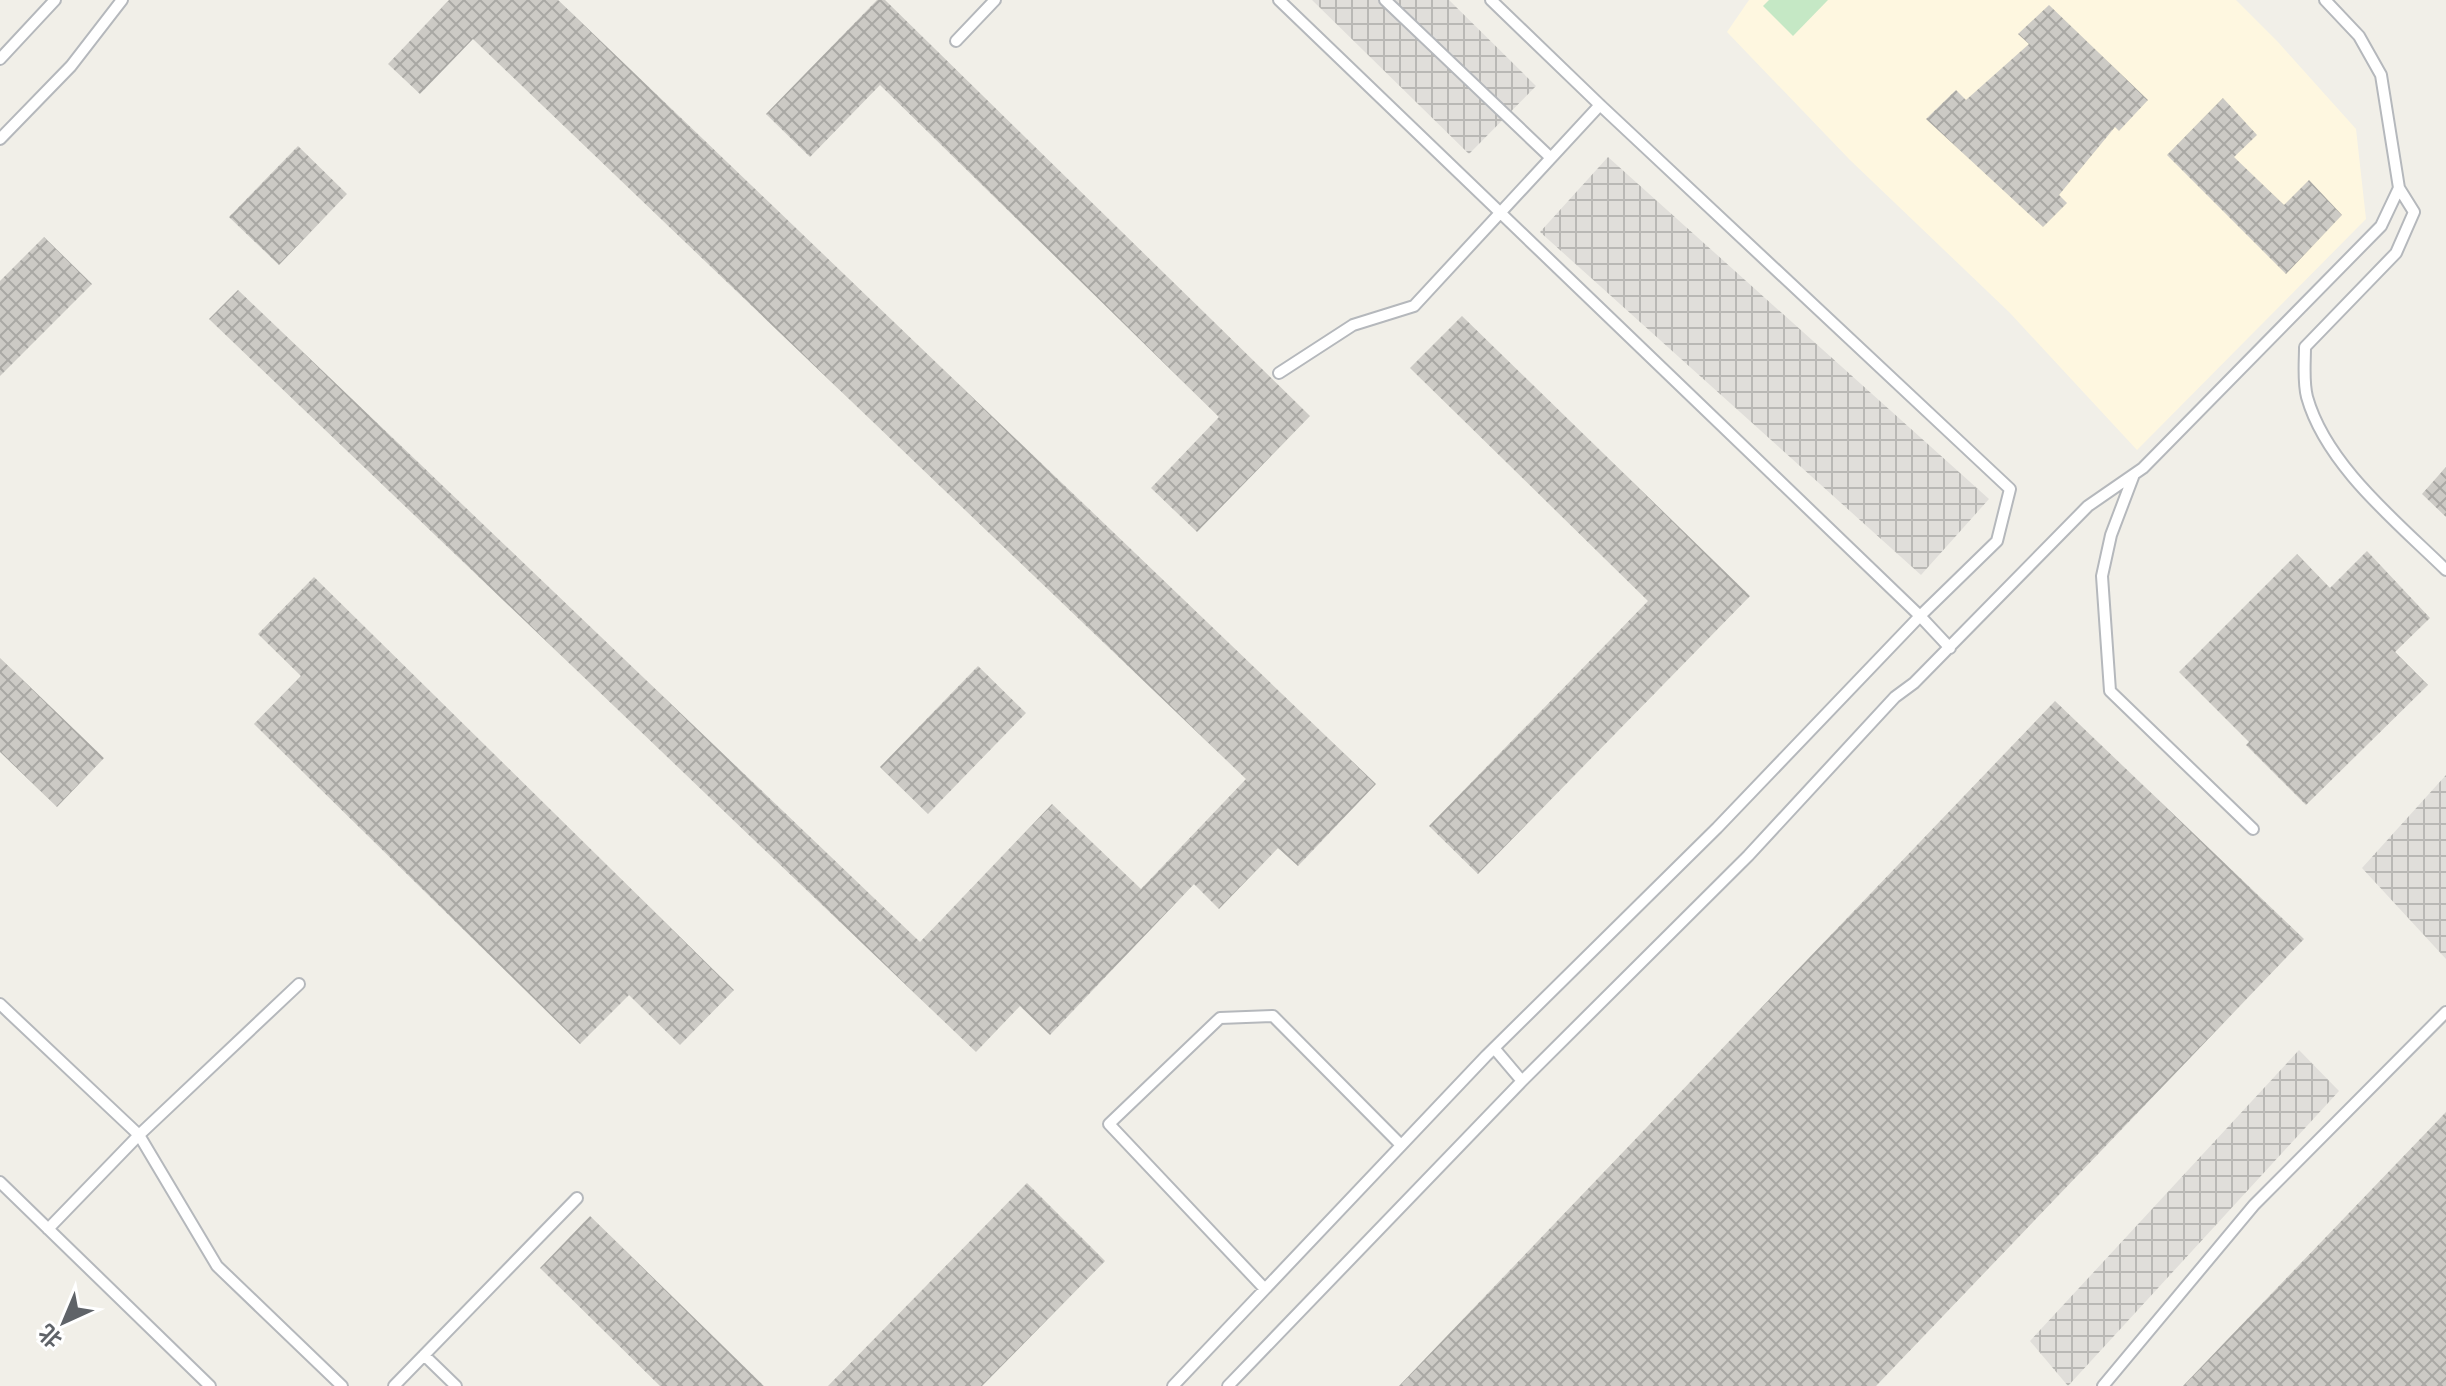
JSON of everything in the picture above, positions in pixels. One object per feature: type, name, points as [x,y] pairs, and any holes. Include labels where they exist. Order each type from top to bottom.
[{"type":"lane","points":[[0,59],[55,0]]},
{"type":"lane","points":[[0,139],[71,66],[122,0]]},
{"type":"lane","points":[[956,41],[995,0]]},
{"type":"lane","points":[[1279,0],[1950,648]]},
{"type":"lane","points":[[1385,0],[1551,158]]},
{"type":"lane","points":[[1173,1386],[1494,1048],[1717,828],[1920,616],[1997,541],[2010,489],[1491,0]]},
{"type":"lane","points":[[2325,0],[2359,36],[2381,75],[2399,188],[2414,212],[2396,253],[2305,347],[2306,394],[2322,434],[2363,489],[2446,570]]},
{"type":"lane","points":[[1279,373],[1353,325],[1414,306],[1600,105]]},
{"type":"lane","points":[[1228,1386],[1522,1081],[1748,856],[1895,697],[1950,648],[2088,506],[2133,477],[2381,226],[2399,188]]},
{"type":"lane","points":[[2133,477],[2111,535],[2102,576],[2110,691],[2253,829]]},
{"type":"lane","points":[[48,1229],[139,1135],[299,984]]},
{"type":"lane","points":[[0,1004],[139,1135],[217,1266],[342,1386]]},
{"type":"lane","points":[[2103,1386],[2254,1205],[2446,1012]]},
{"type":"lane","points":[[1264,1288],[1109,1124],[1220,1018],[1273,1016],[1401,1145]]},
{"type":"lane","points":[[1494,1048],[1522,1081]]},
{"type":"lane","points":[[0,1182],[210,1386]]},
{"type":"lane","points":[[394,1386],[577,1198]]},
{"type":"lane","points":[[424,1355],[456,1386]]},
{"type":"shaded area","points":[[1312,0],[1449,0],[1536,86],[1469,154]]},
{"type":"shaded area","points":[[1749,0],[2236,0],[2356,129],[2366,219],[2137,450],[2010,313],[1850,160],[1727,32]]},
{"type":"shaded area","points":[[1608,157],[1989,499],[1921,575],[1540,232]]},
{"type":"shaded area","points":[[2446,775],[2446,959],[2362,868]]},
{"type":"shaded area","points":[[2299,1050],[2339,1091],[2068,1386],[2030,1341]]},
{"type":"green space","points":[[1769,0],[1828,0],[1793,36],[1763,6]]},
{"type":"building","points":[[449,0],[558,0],[1376,784],[1298,866],[1278,848],[1219,909],[1194,884],[1050,1035],[1020,1006],[976,1052],[209,319],[238,290],[920,942],[1052,804],[1141,889],[1246,779],[473,39],[420,94],[388,64]]},
{"type":"building","points":[[877,0],[885,0],[1310,416],[1197,532],[1151,488],[1219,417],[880,85],[810,157],[766,114]]},
{"type":"building","points":[[2049,5],[2148,100],[2119,131],[2115,127],[2059,195],[2067,203],[2043,227],[1926,119],[1956,90],[1966,100],[2029,44],[2018,34]]},
{"type":"building","points":[[2223,98],[2257,135],[2234,157],[2284,205],[2309,180],[2342,215],[2286,274],[2167,155]]},
{"type":"building","points":[[298,146],[347,194],[279,265],[229,217]]},
{"type":"building","points":[[44,237],[92,284],[0,376],[0,281]]},
{"type":"building","points":[[1462,316],[1750,596],[1478,874],[1429,826],[1648,601],[1410,368]]},
{"type":"building","points":[[2446,467],[2446,517],[2422,494]]},
{"type":"building","points":[[2367,551],[2430,618],[2395,652],[2428,685],[2306,805],[2179,672],[2297,554],[2330,588]]},
{"type":"building","points":[[314,577],[734,990],[680,1045],[629,995],[580,1044],[254,724],[301,676],[258,634]]},
{"type":"building","points":[[0,658],[104,758],[57,807],[0,752]]},
{"type":"building","points":[[978,666],[1026,713],[928,814],[880,767]]},
{"type":"building","points":[[2055,701],[2304,939],[1876,1386],[1399,1386]]},
{"type":"building","points":[[2446,1112],[2446,1386],[2183,1386],[2227,1340]]},
{"type":"building","points":[[1027,1183],[1105,1261],[982,1386],[828,1386]]},
{"type":"building","points":[[590,1216],[764,1386],[660,1386],[540,1268]]}]
